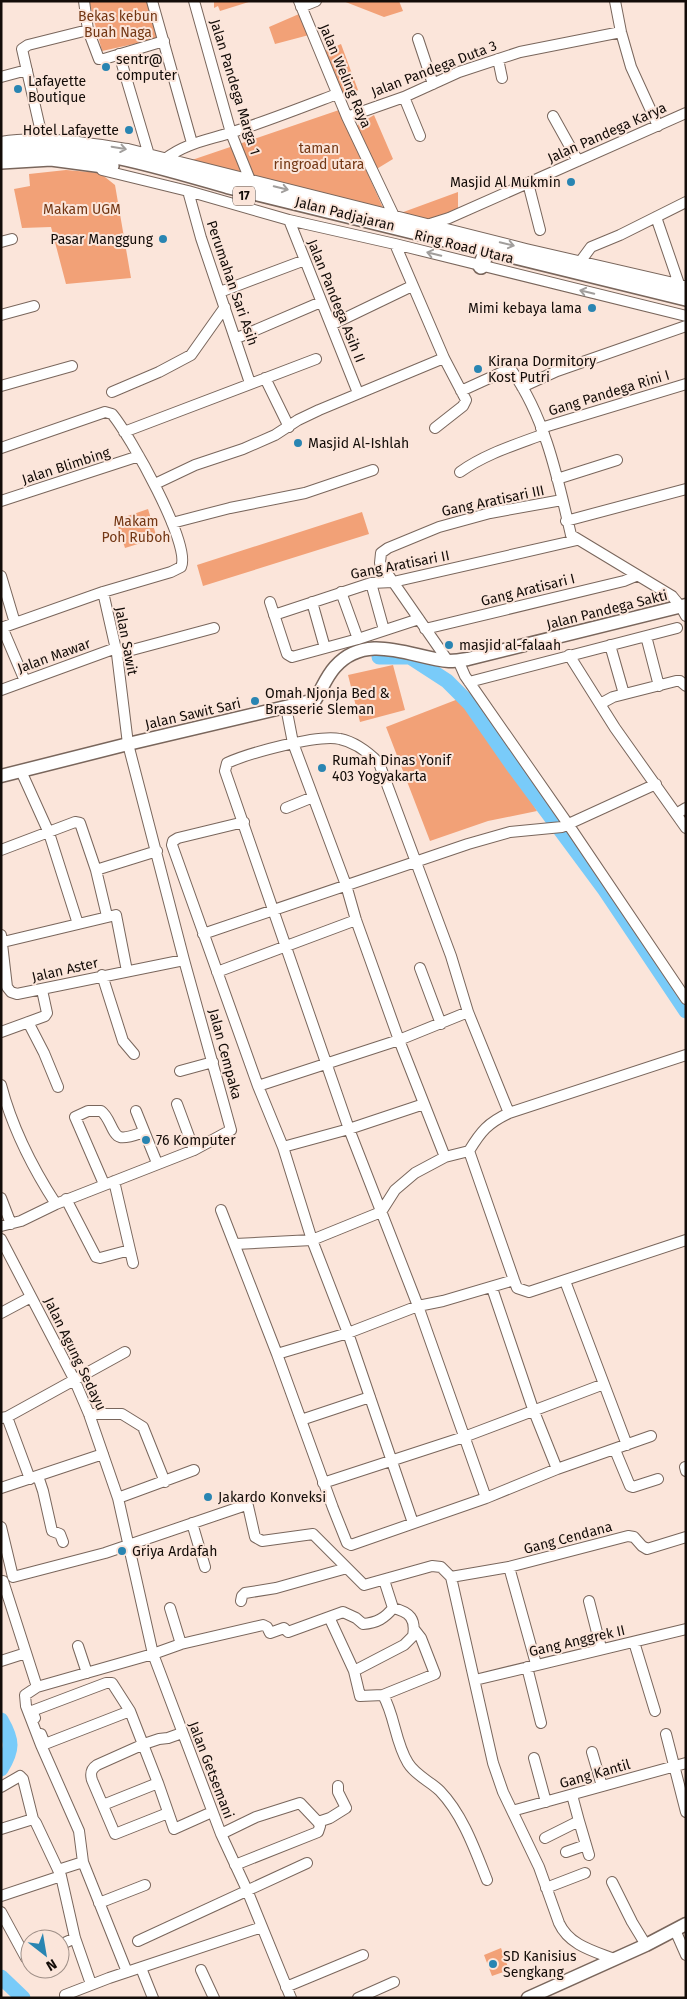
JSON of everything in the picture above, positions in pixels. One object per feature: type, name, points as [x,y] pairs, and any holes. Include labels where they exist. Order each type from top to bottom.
[{"type":"highway","name":"Jalan Padjajaran","points":[[1,150],[27,148],[82,150],[232,181],[686,298]]},
{"type":"highway","name":"Jalan Padjajaran","points":[[1,161],[51,158],[128,169],[482,262],[686,307]]},
{"type":"main road","name":"Jalan Pandega Sakti","points":[[453,660],[477,658],[684,609]]},
{"type":"main road","name":"Jalan Sawit Sari","points":[[1,776],[315,700],[330,673],[337,665],[346,657],[358,652],[388,648],[453,660]]},
{"type":"main road","points":[[528,1998],[545,1994],[680,1927]]},
{"type":"street","points":[[84,1],[88,30],[99,59],[164,41]]},
{"type":"street","points":[[152,1],[192,143]]},
{"type":"street","name":"Jalan Pandega Marga 1","points":[[194,1],[231,133],[250,180]]},
{"type":"street","points":[[300,4],[316,1]]},
{"type":"street","points":[[616,1],[621,32],[631,67],[658,126]]},
{"type":"street","name":"Jalan Weling Raya","points":[[300,4],[347,117],[394,216]]},
{"type":"street","points":[[43,141],[22,49],[25,46],[88,30]]},
{"type":"street","name":"Jalan Pandega Duta 3","points":[[347,117],[404,97],[459,72],[520,52],[621,32]]},
{"type":"street","points":[[418,39],[433,84]]},
{"type":"street","points":[[119,54],[149,155]]},
{"type":"street","points":[[498,59],[502,78]]},
{"type":"street","points":[[1,77],[27,70]]},
{"type":"street","points":[[165,159],[177,150],[192,143],[231,133],[337,94]]},
{"type":"street","points":[[404,97],[420,136]]},
{"type":"street","name":"Jalan Pandega Karya","points":[[429,225],[449,218],[686,113]]},
{"type":"street","points":[[553,116],[578,161]]},
{"type":"street","name":"Ring Road Utara","points":[[1,142],[43,141],[92,144],[149,155],[232,181],[250,180],[580,262],[682,285]]},
{"type":"street","name":"Ring Road Utara","points":[[1,169],[52,165],[112,172],[188,191],[288,220],[482,262],[686,316]]},
{"type":"street","points":[[528,183],[540,230]]},
{"type":"street","name":"Perumahan Sari Asih","points":[[188,191],[201,238],[250,383]]},
{"type":"street","points":[[580,262],[591,248],[686,202]]},
{"type":"street","points":[[656,217],[682,285]]},
{"type":"street","name":"Jalan Pandega Asih II","points":[[288,220],[358,393]]},
{"type":"street","points":[[1,242],[12,239]]},
{"type":"street","points":[[395,244],[444,358],[466,400],[465,404],[435,428]]},
{"type":"street","points":[[220,292],[305,260]]},
{"type":"street","points":[[331,325],[412,286]]},
{"type":"street","points":[[236,338],[322,302]]},
{"type":"street","points":[[1,315],[34,306]]},
{"type":"street","points":[[112,392],[159,372],[191,354],[225,307]]},
{"type":"street","points":[[522,387],[557,371],[686,326]]},
{"type":"street","points":[[155,484],[195,465],[267,439],[319,410],[444,358]]},
{"type":"street","points":[[124,432],[316,359]]},
{"type":"street","points":[[1,386],[72,366]]},
{"type":"street","points":[[461,391],[507,370],[512,371],[522,387],[542,431],[557,479],[571,536],[672,596],[684,609]]},
{"type":"street","points":[[266,378],[289,427]]},
{"type":"street","name":"Gang Pandega Rini I","points":[[460,472],[492,454],[542,431],[686,384]]},
{"type":"street","points":[[1,448],[105,412],[112,414],[155,484],[172,523],[183,560],[180,567],[171,572],[102,592]]},
{"type":"street","name":"Jalan Blimbing","points":[[1,501],[139,456]]},
{"type":"street","points":[[557,479],[617,460]]},
{"type":"street","points":[[172,523],[230,508],[304,493],[373,470]]},
{"type":"street","points":[[566,521],[686,489]]},
{"type":"street","name":"Gang Aratisari III","points":[[392,582],[379,558],[381,553],[388,548],[438,527],[490,513],[562,500]]},
{"type":"street","name":"Gang Aratisari II","points":[[274,615],[371,583],[392,582],[577,540]]},
{"type":"street","name":"Gang Aratisari I","points":[[426,629],[624,581],[636,576]]},
{"type":"street","points":[[2,580],[15,623]]},
{"type":"street","points":[[392,582],[426,629],[469,682],[565,825],[686,999]]},
{"type":"street","points":[[371,583],[384,630]]},
{"type":"street","name":"Jalan Sawit","points":[[2,628],[102,592],[116,651],[128,744]]},
{"type":"street","points":[[341,592],[358,639]]},
{"type":"street","points":[[270,602],[290,656],[299,656],[419,619]]},
{"type":"street","points":[[312,602],[325,648]]},
{"type":"street","points":[[2,628],[25,681]]},
{"type":"street","name":"Jalan Mawar","points":[[1,690],[116,651],[214,628]]},
{"type":"street","points":[[469,682],[677,628]]},
{"type":"street","points":[[646,636],[658,686]]},
{"type":"street","points":[[610,645],[624,694]]},
{"type":"street","points":[[569,655],[629,748],[686,828]]},
{"type":"street","points":[[600,704],[613,697],[680,681],[686,686]]},
{"type":"street","points":[[286,707],[293,743],[312,797],[346,885],[356,920],[399,1040],[445,1157]]},
{"type":"street","points":[[486,1498],[418,1306],[349,1129],[225,771],[227,763],[293,743],[328,737],[341,739],[356,745],[379,763],[451,956],[468,1012],[509,1113]]},
{"type":"street","name":"Jalan Cempaka","points":[[6,1225],[66,1199],[194,1150],[231,1130],[184,960],[128,744]]},
{"type":"street","points":[[22,771],[49,833],[78,924]]},
{"type":"street","points":[[202,934],[468,844],[510,832],[542,830],[565,825],[656,784]]},
{"type":"street","points":[[286,808],[312,797]]},
{"type":"street","points":[[676,814],[686,808]]},
{"type":"street","points":[[1,850],[75,822],[80,823],[96,870],[107,916]]},
{"type":"street","points":[[244,822],[178,838],[171,842],[202,934],[258,1086],[283,1147],[312,1240],[348,1333],[412,1523]]},
{"type":"street","points":[[96,870],[157,851]]},
{"type":"street","points":[[2,939],[116,915],[128,971]]},
{"type":"street","points":[[217,972],[356,920]]},
{"type":"street","name":"Jalan Aster","points":[[2,939],[8,988],[17,994],[42,990],[102,975],[184,960]]},
{"type":"street","points":[[420,968],[441,1024]]},
{"type":"street","points":[[102,975],[122,1041],[134,1054]]},
{"type":"street","points":[[1,1032],[46,1016],[42,990]]},
{"type":"street","points":[[258,1086],[399,1040],[468,1012]]},
{"type":"street","points":[[28,1022],[44,1053],[58,1087]]},
{"type":"street","points":[[235,1244],[312,1240],[381,1212],[395,1190],[415,1173],[445,1157],[469,1151],[482,1130],[493,1121],[509,1113],[686,1055]]},
{"type":"street","points":[[180,1072],[213,1062]]},
{"type":"street","points":[[1,1085],[12,1120],[36,1171],[56,1204]]},
{"type":"street","points":[[177,1104],[194,1150]]},
{"type":"street","points":[[283,1147],[349,1129],[424,1104]]},
{"type":"street","points":[[133,1263],[109,1183],[75,1117],[88,1111],[101,1111],[107,1116],[114,1132],[119,1137],[123,1138],[144,1132]]},
{"type":"street","points":[[136,1111],[158,1163]]},
{"type":"street","points":[[469,1151],[517,1288],[529,1292],[686,1240]]},
{"type":"street","points":[[1,1198],[6,1225]]},
{"type":"street","points":[[66,1199],[96,1257],[100,1258],[130,1250]]},
{"type":"street","points":[[222,1210],[347,1543],[357,1544],[651,1436]]},
{"type":"street","name":"Jalan Agung Sedayu","points":[[1,1239],[74,1379],[89,1414],[118,1498],[127,1544]]},
{"type":"street","points":[[277,1354],[348,1333],[418,1306],[492,1288],[514,1280]]},
{"type":"street","points":[[565,1281],[627,1445]]},
{"type":"street","points":[[492,1288],[533,1409],[557,1469]]},
{"type":"street","points":[[1,1313],[31,1297]]},
{"type":"street","points":[[63,1542],[60,1534],[52,1531],[43,1491],[34,1478],[4,1417],[124,1352]]},
{"type":"street","points":[[323,1483],[464,1437],[533,1409],[604,1384]]},
{"type":"street","points":[[301,1420],[370,1397]]},
{"type":"street","points":[[89,1414],[122,1414],[143,1428],[165,1482]]},
{"type":"street","points":[[615,1450],[630,1486],[634,1487],[658,1479]]},
{"type":"street","points":[[1,1488],[103,1454]]},
{"type":"street","points":[[118,1498],[194,1470]]},
{"type":"street","points":[[6,1580],[105,1553],[247,1505],[256,1537],[259,1540],[313,1534],[364,1585],[432,1566],[441,1567],[451,1577],[502,1792],[539,1867],[563,1932],[586,1949],[614,1959]]},
{"type":"street","points":[[192,1523],[205,1566]]},
{"type":"street","points":[[1,1527],[6,1580],[37,1687]]},
{"type":"street","name":"Gang Cendana","points":[[451,1577],[509,1567],[628,1536],[634,1537],[642,1546],[647,1548],[686,1537]]},
{"type":"street","name":"Jalan Getsemani","points":[[127,1544],[153,1654],[212,1812],[247,1890],[291,1998]]},
{"type":"street","points":[[509,1567],[531,1666],[541,1723]]},
{"type":"street","points":[[242,1601],[245,1593],[276,1588],[347,1568]]},
{"type":"street","points":[[384,1580],[393,1608]]},
{"type":"street","points":[[589,1601],[601,1648]]},
{"type":"street","points":[[170,1608],[181,1644]]},
{"type":"street","points":[[127,1972],[83,1862],[79,1831],[41,1744],[26,1706],[25,1695],[37,1687],[153,1654],[181,1644],[263,1625],[267,1627],[270,1633],[284,1628],[288,1632],[343,1612],[356,1618],[363,1624],[370,1624],[386,1617],[393,1608]]},
{"type":"street","points":[[354,1671],[404,1645],[413,1636],[414,1622],[410,1616],[402,1610],[393,1608]]},
{"type":"street","points":[[329,1617],[354,1671],[360,1696],[383,1695],[434,1674],[422,1638],[414,1629]]},
{"type":"street","name":"Gang Anggrek II","points":[[475,1680],[601,1648],[686,1629]]},
{"type":"street","points":[[634,1642],[654,1711]]},
{"type":"street","points":[[78,1646],[87,1673]]},
{"type":"street","points":[[1,1661],[26,1653]]},
{"type":"street","points":[[130,1711],[45,1744],[32,1711],[110,1682],[114,1684],[130,1711],[144,1744],[174,1829],[212,1812]]},
{"type":"street","points":[[383,1695],[392,1710],[396,1731],[407,1762],[419,1776],[440,1792],[450,1806],[471,1841],[487,1880]]},
{"type":"street","points":[[168,1813],[115,1834],[92,1780],[91,1773],[93,1767],[144,1744],[168,1738],[181,1730]]},
{"type":"street","points":[[666,1734],[686,1812]]},
{"type":"street","points":[[592,1752],[602,1786]]},
{"type":"street","points":[[534,1758],[546,1802]]},
{"type":"street","name":"Gang Kantil","points":[[512,1811],[686,1763]]},
{"type":"street","points":[[1,1787],[20,1776],[23,1779],[33,1819],[59,1873],[75,1938],[92,1984]]},
{"type":"street","points":[[103,1805],[158,1783]]},
{"type":"street","points":[[318,1822],[346,1810],[338,1792],[338,1786]]},
{"type":"street","points":[[566,1852],[588,1850],[572,1795]]},
{"type":"street","points":[[221,1834],[256,1817],[300,1803],[320,1826],[318,1832],[235,1865]]},
{"type":"street","points":[[1,1829],[33,1819]]},
{"type":"street","points":[[545,1838],[579,1821]]},
{"type":"street","points":[[1,1896],[83,1862]]},
{"type":"street","points":[[138,1941],[306,1863]]},
{"type":"street","points":[[546,1888],[585,1873]]},
{"type":"street","points":[[612,1882],[627,1914],[646,1945]]},
{"type":"street","points":[[99,1904],[145,1884]]},
{"type":"street","points":[[1,1912],[20,1947]]},
{"type":"street","points":[[65,1995],[92,1984],[262,1927]]},
{"type":"street","points":[[680,1927],[686,1954]]},
{"type":"street","points":[[70,1940],[75,1938]]},
{"type":"street","points":[[286,1987],[363,1955]]},
{"type":"street","points":[[141,1968],[153,1998]]},
{"type":"street","points":[[201,1970],[214,1998]]},
{"type":"street","points":[[358,1998],[394,1982]]},
{"type":"green space","name":"Bekas kebun Buah Naga","points":[[89,1],[146,1],[161,38],[102,51]]},
{"type":"green space","points":[[214,1],[252,1],[220,11],[218,6],[214,8]]},
{"type":"green space","points":[[343,1],[399,1],[403,11],[384,17]]},
{"type":"green space","points":[[299,14],[309,35],[275,44],[269,27]]},
{"type":"green space","points":[[341,44],[358,90],[345,100],[323,52]]},
{"type":"green space","name":"taman ringroad utara","points":[[339,110],[384,210],[189,161]]},
{"type":"green space","points":[[374,115],[393,159],[375,170],[356,126]]},
{"type":"green space","name":"Makam UGM","points":[[66,170],[100,173],[115,185],[131,278],[66,284],[51,227],[22,228],[14,189],[30,186],[29,174]]},
{"type":"green space","points":[[458,192],[458,211],[434,222],[398,214]]},
{"type":"green space","name":"Makam Poh Ruboh","points":[[148,509],[157,538],[125,548],[116,520]]},
{"type":"green space","points":[[362,512],[369,534],[203,586],[197,565]]},
{"type":"green space","points":[[393,665],[405,710],[360,722],[348,675]]},
{"type":"green space","points":[[466,696],[537,811],[488,821],[430,841],[386,727]]},
{"type":"green space","points":[[501,1948],[509,1970],[492,1976],[484,1955]]},
{"type":"waterway","points":[[379,657],[410,657],[447,681],[470,704],[513,766],[605,890],[686,1011]]},
{"type":"waterway","points":[[1,1720],[8,1734],[10,1745],[8,1756],[1,1769]]},
{"type":"waterway","points":[[1,1977],[23,1998]]},
{"type":"place","name":"sentr@ computer","points":[[106,67]]},
{"type":"place","name":"Lafayette Boutique","points":[[18,89]]},
{"type":"place","name":"Hotel Lafayette","points":[[129,130]]},
{"type":"place","name":"Masjid Al Mukmin","points":[[571,182]]},
{"type":"place","name":"Pasar Manggung","points":[[163,239]]},
{"type":"place","name":"Mimi kebaya lama","points":[[592,308]]},
{"type":"place","name":"Kirana Dormitory Kost Putri","points":[[478,369]]},
{"type":"place","name":"Masjid Al-Ishlah","points":[[298,443]]},
{"type":"place","name":"masjid al-falaah","points":[[449,645]]},
{"type":"place","name":"Omah Njonja Bed & Brasserie Sleman","points":[[255,701]]},
{"type":"place","name":"Rumah Dinas Yonif 403 Yogyakarta","points":[[322,768]]},
{"type":"place","name":"76 Komputer","points":[[146,1140]]},
{"type":"place","name":"Jakardo Konveksi","points":[[208,1497]]},
{"type":"place","name":"Griya Ardafah","points":[[122,1551]]},
{"type":"place","name":"SD Kanisius Sengkang","points":[[493,1964]]}]
